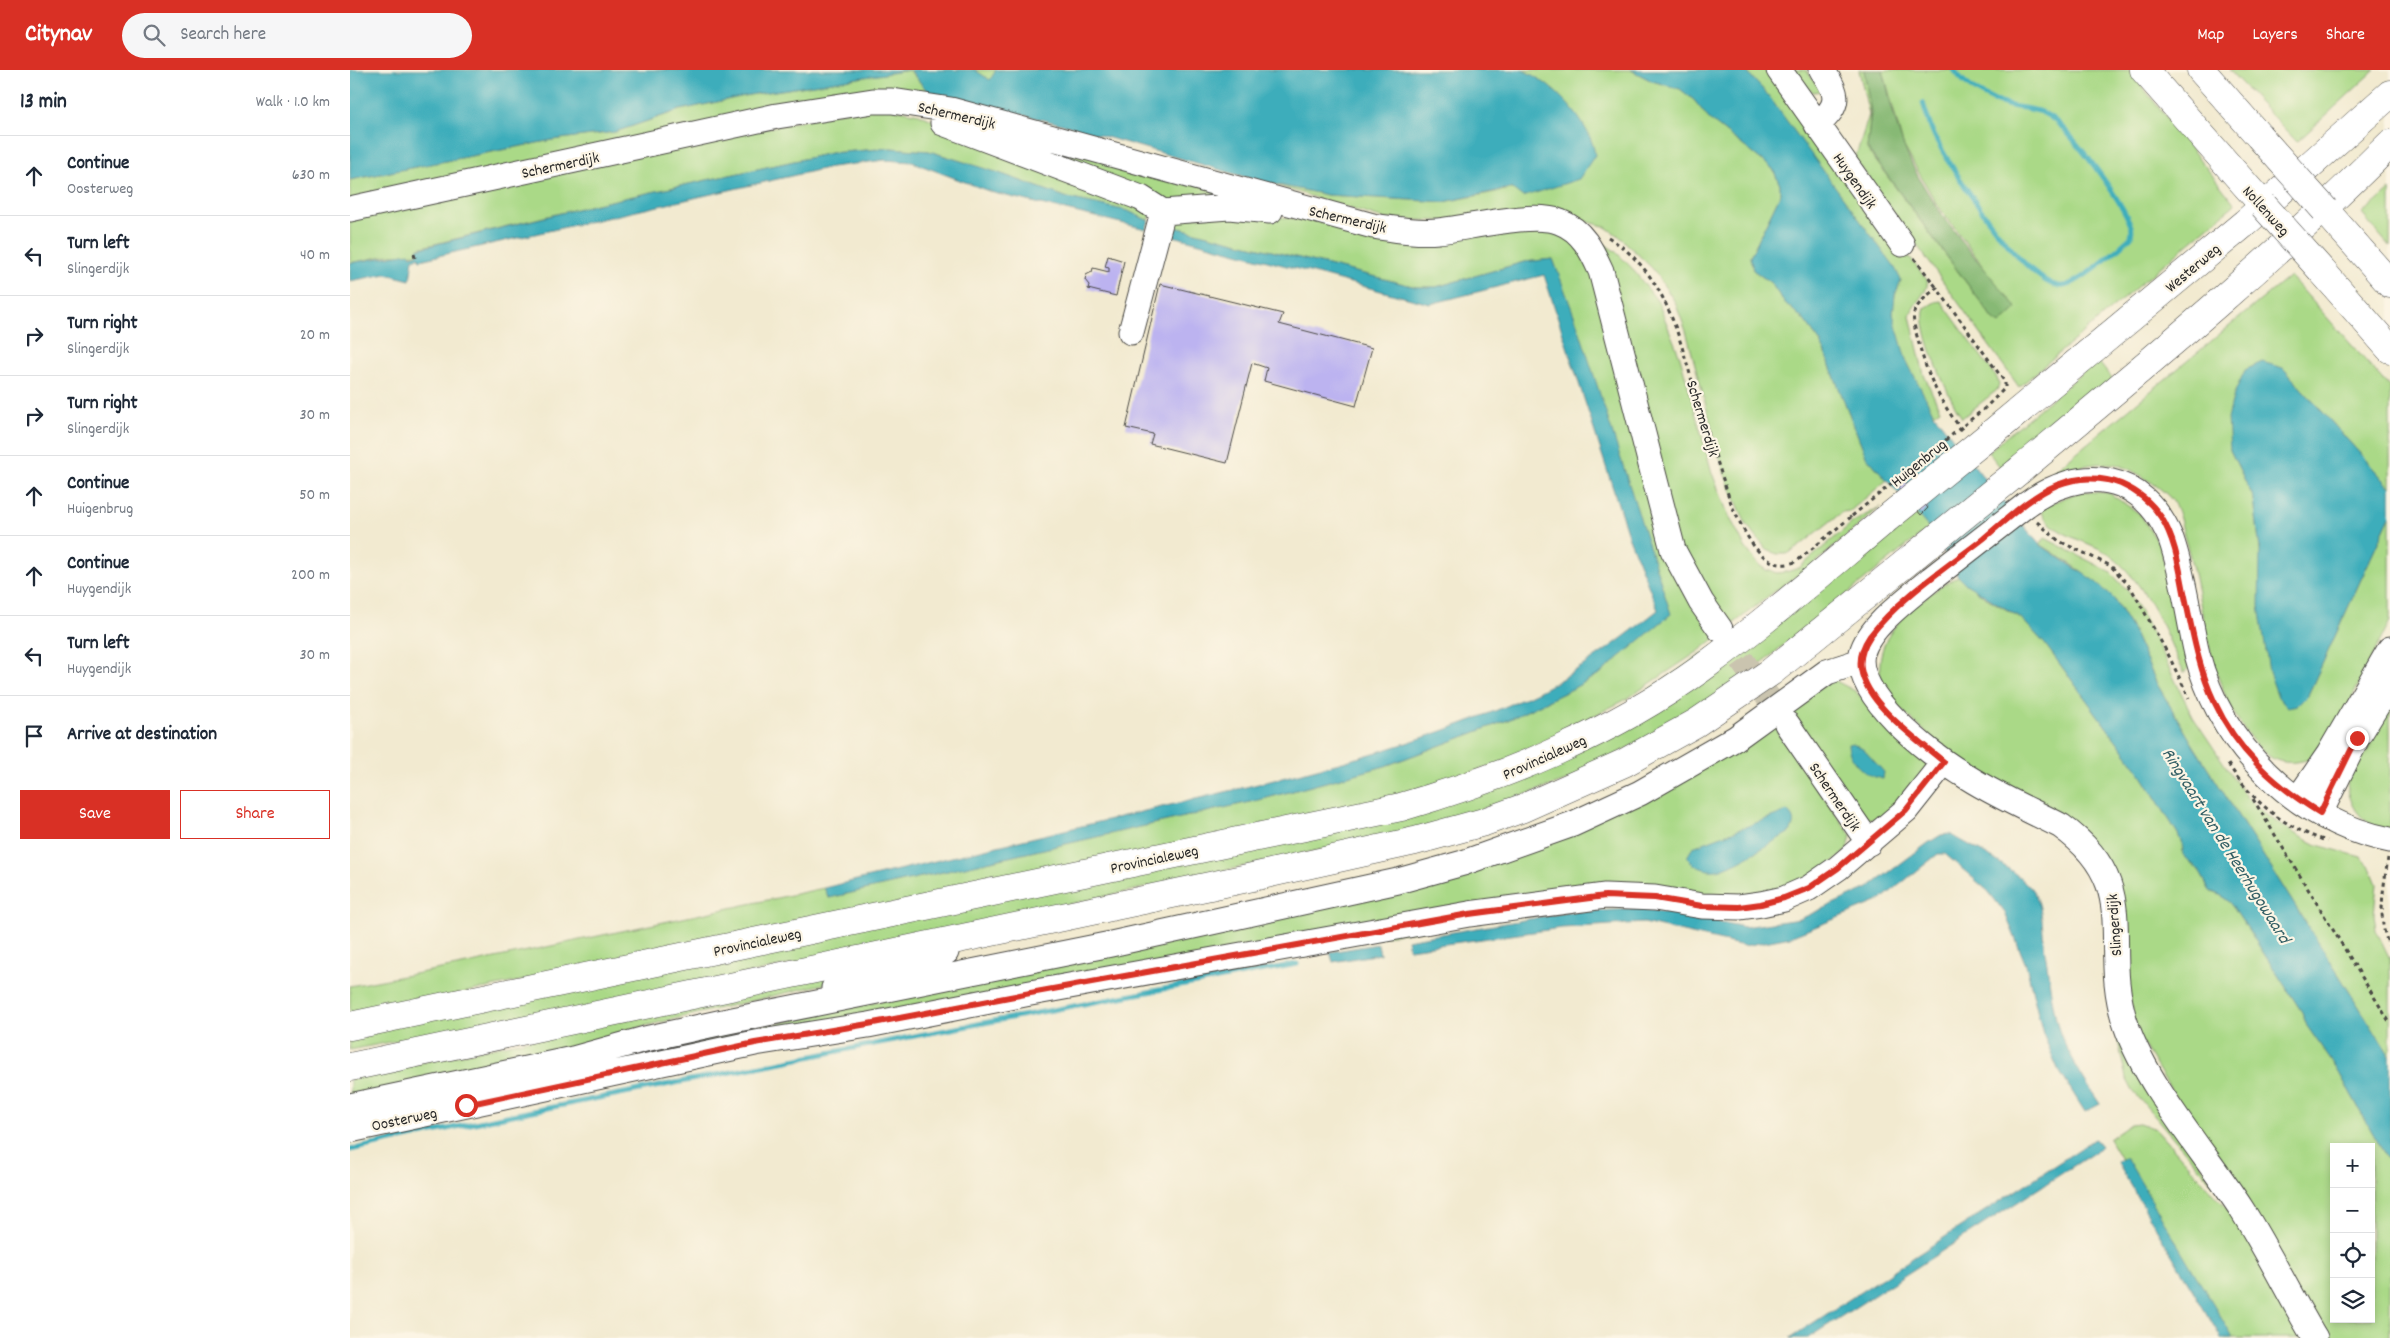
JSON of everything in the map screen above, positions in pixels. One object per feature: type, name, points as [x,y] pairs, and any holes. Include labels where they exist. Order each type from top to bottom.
[{"type":"main road","name":"Nollenweg","points":[[2144,70],[2390,349]]},
{"type":"main road","points":[[2201,70],[2390,284]]},
{"type":"main road","name":"Westerweg","points":[[1990,434],[2245,224],[2390,94]]},
{"type":"main road","points":[[350,1067],[1415,841],[1484,822],[1530,805],[1632,759],[1734,699],[1771,672],[1913,557],[2182,334],[2364,170],[2390,144]]},
{"type":"main road","points":[[2364,170],[2390,153]]},
{"type":"main road","name":"Huigenbrug","points":[[1885,520],[1990,434]]},
{"type":"main road","name":"Provincialeweg","points":[[350,1026],[1391,809],[1472,786],[1561,750],[1608,726],[1671,688],[1757,626],[1885,520]]},
{"type":"street","name":"Huygendijk","points":[[1779,70],[1902,244]]},
{"type":"street","points":[[1817,125],[1829,114],[1836,103],[1834,88],[1822,70]]},
{"type":"street","name":"Schermerdijk","points":[[350,209],[777,116],[873,101],[905,102],[951,110],[1347,220],[1401,230],[1436,231],[1500,222],[1547,220],[1560,222],[1584,239],[1601,271],[1673,550],[1701,602],[1720,630]]},
{"type":"street","points":[[905,102],[941,122],[1141,198],[1163,212],[1229,207],[1347,220]]},
{"type":"street","points":[[1131,332],[1163,212]]},
{"type":"street","points":[[350,1106],[573,1059],[655,1037],[1110,944],[1398,881],[1522,844],[1603,812],[1640,793],[1736,738],[1827,672],[1861,661],[1865,644],[1871,635],[1905,602],[2026,505],[2068,481],[2096,478],[2107,480],[2134,490],[2154,508],[2167,529],[2177,555],[2198,655],[2214,700],[2238,743],[2248,756],[2274,781],[2298,799],[2320,813],[2389,849]]},
{"type":"street","points":[[2298,799],[2339,738],[2390,649]]},
{"type":"street","name":"Slingerdijk","points":[[1861,661],[1864,678],[1879,704],[1944,762],[1963,775],[2062,826],[2096,858],[2104,872],[2113,896],[2116,973],[2125,1023],[2132,1041],[2158,1088],[2242,1211],[2315,1338]]},
{"type":"street","points":[[2320,813],[2357,738],[2390,684]]},
{"type":"street","name":"Schermerdijk","points":[[1787,724],[1869,843]]},
{"type":"street","name":"Oosterweg","points":[[350,1130],[755,1043],[1469,914],[1605,896],[1655,898],[1702,906],[1739,907],[1761,904],[1784,898],[1809,888],[1869,843],[1906,810],[1944,762]]},
{"type":"street","points":[[799,1007],[842,984],[944,953],[980,934]]},
{"type":"path","name":"Schermerdijk","points":[[1603,235],[1631,254],[1647,272],[1669,307],[1732,506],[1746,536],[1755,547],[1772,563],[1788,565],[1797,561],[1852,516]]},
{"type":"path","points":[[1902,244],[1937,288]]},
{"type":"path","name":"Huigenbrug","points":[[1852,516],[1985,408]]},
{"type":"path","points":[[2250,794],[2390,1023]]},
{"type":"path","points":[[2389,849],[2383,892],[2382,921],[2390,947]]},
{"type":"green space","points":[[909,70],[924,87],[953,95],[972,70],[1004,70],[1027,115],[929,93],[887,90],[350,206],[350,180],[552,140],[615,132],[680,110],[749,95]]},
{"type":"green space","points":[[1518,70],[1529,73],[1522,70],[1631,70],[1652,81],[1680,89],[1694,100],[1709,119],[1773,169],[1780,185],[1780,195],[1750,257],[1753,270],[1771,283],[1783,301],[1804,320],[1821,343],[1866,456],[1887,480],[1850,511],[1842,512],[1796,549],[1787,554],[1777,554],[1767,550],[1746,524],[1724,473],[1686,331],[1675,302],[1653,269],[1619,236],[1604,226],[1566,216],[1443,221],[1384,219],[1265,182],[1327,195],[1444,202],[1511,189]]},
{"type":"green space","points":[[1745,70],[1773,70],[1877,216],[1927,280],[1924,293],[1914,306],[1910,316],[1924,375],[1940,410],[1934,414],[1909,366],[1898,339],[1893,305],[1901,280],[1767,94]]},
{"type":"green space","points":[[1787,70],[1806,70],[1821,91],[1813,92]]},
{"type":"green space","points":[[1859,70],[1864,70],[1869,100],[1870,119],[1867,149],[1994,320],[1983,266],[1936,203],[1903,145],[1883,70],[2129,70],[2235,204],[2019,387],[1855,159],[1869,115]]},
{"type":"green space","points":[[1864,70],[1883,70],[1894,117],[1903,144],[1925,188],[1969,250],[2017,308],[2000,324],[1994,320],[1867,148],[1871,113]]},
{"type":"green space","points":[[2229,70],[2375,70],[2297,142]]},
{"type":"green space","points":[[875,105],[919,114],[1084,190],[1090,184],[1151,214],[1149,221],[1128,211],[1068,198],[999,173],[929,151],[891,148],[831,153],[597,204],[418,248],[419,254],[388,255],[350,263],[350,218]]},
{"type":"green space","points":[[941,117],[1285,204],[1167,201]]},
{"type":"green space","points":[[2390,190],[2390,247],[2362,214]]},
{"type":"green space","points":[[1246,213],[1322,222],[1506,225],[1588,234],[1615,251],[1631,267],[1658,302],[1680,357],[1712,473],[1728,514],[1745,547],[1759,565],[1766,570],[1777,573],[1799,568],[1853,522],[1880,507],[1813,565],[1771,594],[1699,651],[1625,700],[1498,764],[1338,813],[350,1016],[350,986],[462,965],[824,888],[829,898],[1263,799],[1385,766],[1508,720],[1572,689],[1601,673],[1670,614],[1553,259],[1524,262],[1436,287],[1416,287],[1175,227],[1178,218]]},
{"type":"green space","points":[[2290,276],[2390,388],[2390,487],[2283,368],[2230,450],[2254,499],[2260,550],[2308,695],[2390,516],[2390,621],[2344,714],[2314,758],[2303,761],[2284,762],[2270,757],[2256,745],[2234,713],[2223,690],[2208,641],[2181,521],[2176,507],[2170,498],[2148,480],[2115,464],[2089,465],[2048,476]]},
{"type":"green space","points":[[1941,301],[1997,378],[1999,384],[1997,390],[1962,418],[1943,380],[1925,331],[1925,308]]},
{"type":"green space","points":[[2097,360],[2113,380],[2002,469],[1988,452]]},
{"type":"green space","points":[[2081,491],[2109,493],[2140,514],[2159,544],[2175,600],[2189,668],[2184,673],[2154,610],[2124,568],[2102,550],[2061,531],[2045,518],[2040,508]]},
{"type":"green space","points":[[1916,512],[1929,528],[1722,695],[1572,779],[1430,826],[478,1032],[436,1033],[350,1050],[350,1035],[1519,776]]},
{"type":"green space","points":[[2045,538],[2110,572],[2128,591],[2149,627],[2193,717],[2247,798],[2269,817],[2292,832],[2317,845],[2361,857],[2369,865],[2377,884],[2374,914],[2376,930],[2390,959],[2390,1056],[2192,743],[2157,684],[2132,629],[2114,599],[2074,566],[2040,544]]},
{"type":"green space","points":[[1958,576],[1983,596],[2021,618],[2045,644],[2139,771],[2178,834],[2183,846],[2183,855],[2199,870],[2210,891],[2222,896],[2233,906],[2302,1012],[2307,1026],[2337,1069],[2390,1164],[2390,1338],[2323,1338],[2135,1031],[2114,875],[1978,776],[1910,718],[1887,692],[1881,678],[1880,663],[1889,635],[1908,612],[1933,592]]},
{"type":"green space","points":[[1834,680],[1855,691],[1927,762],[1924,777],[1880,819],[1866,819],[1778,729],[1779,735],[1851,835],[1848,849],[1823,871],[1759,897],[1659,891],[513,1080],[1102,954],[1525,853]]},
{"type":"green space","points":[[2390,697],[2390,832],[2372,825],[2359,814],[2351,799],[2347,780]]},
{"type":"green space","points":[[824,977],[828,983],[632,1029],[576,1048],[350,1096],[350,1078]]},
{"type":"green space","points":[[2116,1032],[2214,1185],[2133,1091],[2126,1078]]},
{"type":"green space","points":[[2139,1123],[2156,1129],[2238,1221],[2301,1338],[2225,1338],[2109,1139],[2131,1124]]},
{"type":"water","points":[[350,70],[909,70],[749,95],[680,110],[615,132],[552,140],[350,180]]},
{"type":"water","points":[[910,70],[975,70],[990,80],[996,70],[1522,70],[1546,84],[1568,105],[1586,129],[1595,155],[1579,179],[1523,197],[1511,188],[1444,202],[1327,195],[1259,181],[1061,124],[929,93]]},
{"type":"water","name":"Ringvaart van de Heerhugowaard","points":[[1631,70],[1745,70],[1767,94],[1895,268],[1901,280],[1895,295],[1893,314],[1906,360],[1934,414],[2039,544],[2096,582],[2114,599],[2132,629],[2157,684],[2192,743],[2390,1056],[2390,1164],[2337,1069],[2307,1026],[2302,1012],[2233,906],[2222,896],[2210,891],[2199,870],[2183,855],[2183,846],[2178,834],[2139,771],[2045,644],[2021,618],[1966,584],[1958,576],[1929,528],[1866,456],[1821,343],[1804,320],[1783,301],[1771,283],[1753,270],[1750,257],[1780,195],[1780,185],[1773,169],[1709,119],[1694,100],[1680,89],[1652,81]]},
{"type":"water","points":[[891,148],[929,151],[999,173],[1068,198],[1128,211],[1149,221],[1146,229],[994,193],[912,162],[885,160],[831,167],[420,260],[419,257],[413,259],[410,280],[386,274],[350,281],[350,263],[409,253],[411,256],[418,254],[417,249],[597,204],[831,153]]},
{"type":"water","points":[[1175,227],[1416,287],[1436,287],[1524,262],[1553,259],[1577,323],[1671,614],[1601,673],[1572,689],[1508,720],[1385,766],[1263,799],[829,898],[824,888],[1299,774],[1431,735],[1516,702],[1554,683],[1607,649],[1658,610],[1629,538],[1544,275],[1430,304],[1173,236]]},
{"type":"water","points":[[2262,362],[2283,368],[2390,487],[2390,516],[2308,695],[2298,705],[2287,707],[2278,697],[2269,672],[2259,606],[2260,550],[2254,499],[2230,450],[2228,418],[2234,394],[2245,370]]},
{"type":"water","points":[[1853,743],[1864,750],[1884,772],[1883,779],[1870,775],[1859,768],[1849,751],[1848,744]]},
{"type":"water","points":[[1787,811],[1792,816],[1793,821],[1790,832],[1729,866],[1716,870],[1707,870],[1693,864],[1687,857],[1693,847]]},
{"type":"water","points":[[1950,834],[2010,870],[2030,887],[2036,896],[2042,916],[2044,945],[2059,1030],[2084,1080],[2100,1104],[2085,1112],[2058,1069],[2043,1034],[2026,965],[2005,913],[1988,891],[1945,854],[1938,854],[1879,901],[1790,937],[1744,946],[1644,923],[1562,928],[1409,949],[1407,940],[1570,912],[1637,909],[1684,914],[1744,927],[1800,919],[1868,888],[1928,843],[1941,835]]},
{"type":"water","points":[[1378,944],[1380,954],[1333,962],[1330,952]]},
{"type":"water","points":[[2095,1139],[2101,1146],[2095,1152],[1808,1338],[1790,1338]]},
{"type":"water","points":[[2126,1157],[2233,1338],[2221,1338],[2117,1162]]},
{"type":"building","points":[[1108,256],[1124,261],[1116,296],[1088,289],[1089,285],[1085,280],[1086,275],[1092,272],[1093,268],[1109,272],[1109,268],[1105,267]]},
{"type":"building","points":[[1160,284],[1283,314],[1279,324],[1372,348],[1356,406],[1264,381],[1267,368],[1252,363],[1227,463],[1150,444],[1153,434],[1126,428]]},
{"type":"building","points":[[1905,481],[1928,508],[1921,515],[1898,487]]},
{"type":"waterway","points":[[1923,103],[1936,139],[1974,200],[2012,249],[2031,269],[2048,282],[2063,286],[2070,284],[2098,265],[2131,237],[2132,227],[2107,183],[2069,134],[2057,122],[2037,111],[2007,105],[1985,96],[1965,82],[1954,70]]},
{"type":"waterway","points":[[350,1150],[507,1116],[925,1034],[1297,964]]},
{"type":"tunnel","points":[[1720,630],[1787,724]]},
{"type":"route","points":[[466,1105],[755,1043],[1469,914],[1605,896],[1655,898],[1702,906],[1739,907],[1784,898],[1809,888],[1869,843],[1906,810],[1944,762],[1879,704],[1872,695],[1861,668],[1862,653],[1871,635],[1885,620],[1931,580],[2026,505],[2047,490],[2068,481],[2096,478],[2120,484],[2134,490],[2162,518],[2177,555],[2198,655],[2214,700],[2238,743],[2258,767],[2279,786],[2320,813],[2357,738]]}]
